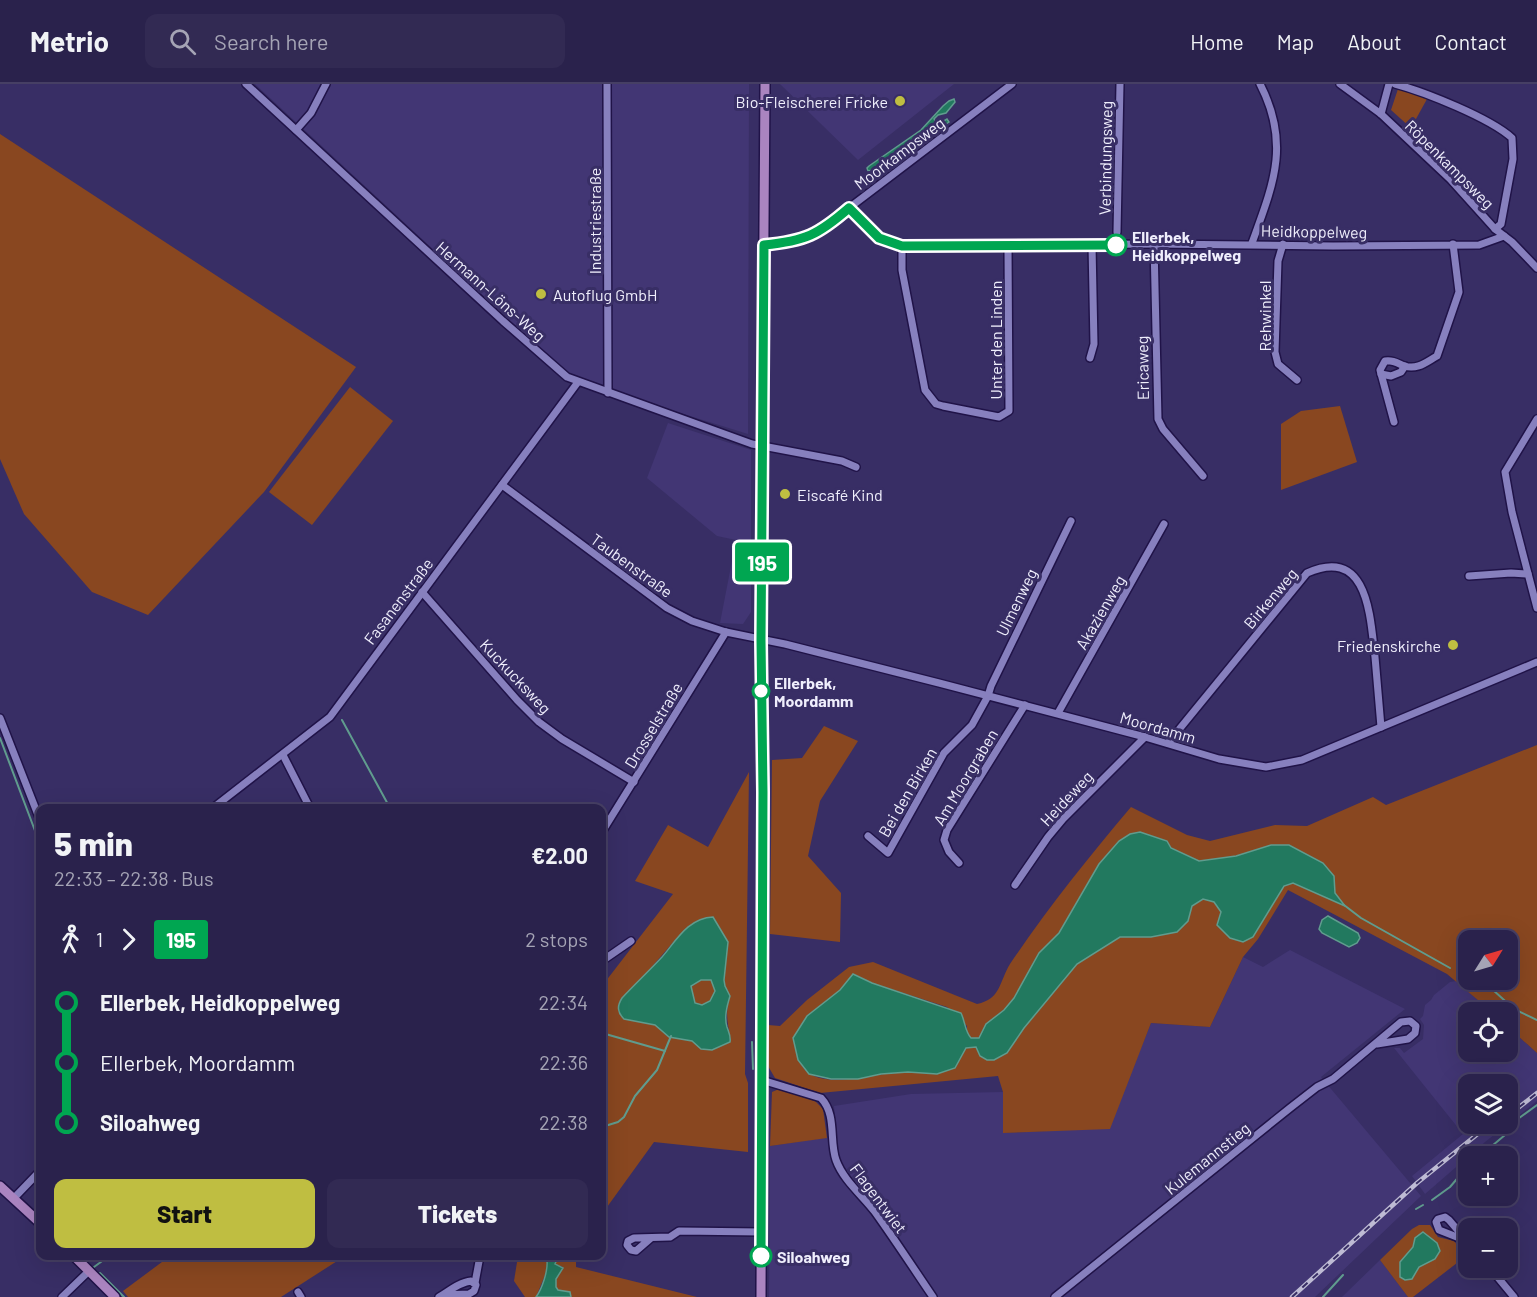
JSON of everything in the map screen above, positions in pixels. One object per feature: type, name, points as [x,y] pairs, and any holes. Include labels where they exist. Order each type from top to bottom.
[{"type":"main road","points":[[761,1297],[761,640],[765,84]]},
{"type":"main road","points":[[0,1186],[36,1218]]},
{"type":"main road","points":[[78,1260],[116,1297]]},
{"type":"street","name":"Hermann-Löns-Weg","points":[[246,84],[567,378],[762,446],[842,461],[856,468]]},
{"type":"street","points":[[296,130],[311,113],[326,84]]},
{"type":"street","name":"Industriestraße","points":[[607,84],[608,393]]},
{"type":"street","name":"Moorkampsweg","points":[[764,245],[787,243],[812,236],[831,224],[1012,84]]},
{"type":"street","name":"Verbindungsweg","points":[[1117,232],[1120,84]]},
{"type":"street","points":[[1252,243],[1270,191],[1278,149],[1272,114],[1260,84]]},
{"type":"street","name":"Röpenkampsweg","points":[[1340,84],[1381,114],[1450,179],[1496,229],[1537,268]]},
{"type":"street","points":[[1381,114],[1389,84]]},
{"type":"street","points":[[1395,84],[1459,109],[1504,131],[1512,138],[1513,159],[1501,224],[1496,229]]},
{"type":"street","name":"Heidkoppelweg","points":[[849,208],[879,238],[902,246],[1252,243],[1333,246],[1479,245],[1504,236]]},
{"type":"street","name":"Ericaweg","points":[[1154,244],[1158,419],[1163,429],[1203,476]]},
{"type":"street","name":"Rehwinkel","points":[[1283,244],[1278,261],[1275,352],[1278,364],[1297,380]]},
{"type":"street","points":[[1394,422],[1380,370],[1384,360],[1417,368],[1437,356],[1459,292],[1453,244]]},
{"type":"street","points":[[1090,358],[1094,344],[1092,245]]},
{"type":"street","name":"Unter den Linden","points":[[902,246],[902,270],[925,390],[936,404],[999,417],[1009,411],[1008,246]]},
{"type":"street","points":[[1381,374],[1391,375],[1401,372],[1405,366]]},
{"type":"street","name":"Fasanenstraße","points":[[218,804],[330,717],[578,382]]},
{"type":"street","points":[[1537,419],[1505,472],[1512,512],[1537,608]]},
{"type":"street","name":"Taubenstraße","points":[[502,485],[667,608],[692,621],[761,640]]},
{"type":"street","name":"Ulmenweg","points":[[988,696],[1071,521]]},
{"type":"street","name":"Akazienweg","points":[[1058,713],[1164,524]]},
{"type":"street","name":"Birkenweg","points":[[1168,743],[1307,573],[1321,567],[1336,566],[1347,571],[1357,579],[1365,594],[1371,617],[1381,727]]},
{"type":"street","points":[[1468,576],[1528,574]]},
{"type":"street","name":"Kuckucksweg","points":[[422,592],[539,722],[562,739],[634,782]]},
{"type":"street","name":"Drosselstraße","points":[[606,826],[726,632]]},
{"type":"street","name":"Moordamm","points":[[761,640],[785,644],[1058,713],[1243,764],[1278,766],[1302,760],[1537,662]]},
{"type":"street","name":"Bei den Birken","points":[[868,836],[888,853],[944,753],[972,724],[988,696]]},
{"type":"street","name":"Am Moorgraben","points":[[959,863],[949,852],[944,840],[947,830],[1025,705]]},
{"type":"street","points":[[0,718],[36,810]]},
{"type":"street","name":"Heideweg","points":[[1015,885],[1063,819],[1145,737]]},
{"type":"street","points":[[283,755],[308,804]]},
{"type":"street","points":[[606,958],[631,940]]},
{"type":"street","name":"Kulemannstieg","points":[[1055,1297],[1290,1108],[1317,1087],[1333,1079],[1401,1022],[1410,1021],[1416,1026],[1415,1033],[1408,1038],[1377,1044]]},
{"type":"street","name":"Flagentwiet","points":[[762,1083],[820,1098],[826,1104],[839,1167],[874,1211],[933,1297]]},
{"type":"street","points":[[15,1197],[36,1175]]},
{"type":"street","points":[[651,1238],[670,1237],[679,1231],[761,1232]]},
{"type":"street","points":[[441,1296],[474,1295],[479,1260]]},
{"type":"street","points":[[62,1297],[89,1271]]},
{"type":"street","points":[[1498,1278],[1514,1297]]},
{"type":"street","points":[[441,1296],[465,1281],[475,1283]]},
{"type":"shaded area","points":[[255,84],[749,84],[748,434],[574,380]]},
{"type":"shaded area","points":[[780,84],[954,84],[858,160]]},
{"type":"shaded area","points":[[1398,89],[1427,99],[1411,128],[1391,110]]},
{"type":"shaded area","points":[[954,99],[955,102],[946,113],[934,119],[937,125],[947,119],[949,122],[886,165],[868,171],[869,166],[921,130],[943,106]]},
{"type":"shaded area","points":[[0,134],[356,367],[264,492],[148,615],[92,592],[24,514],[0,459]]},
{"type":"shaded area","points":[[350,387],[393,421],[312,525],[269,492]]},
{"type":"shaded area","points":[[1340,406],[1357,462],[1281,490],[1281,424],[1301,411]]},
{"type":"shaded area","points":[[668,423],[751,450],[751,612],[743,624],[720,623],[736,540],[717,536],[647,478]]},
{"type":"shaded area","points":[[824,726],[858,741],[820,801],[808,856],[841,893],[840,942],[770,934],[772,760],[802,758]]},
{"type":"shaded area","points":[[1537,745],[1537,1053],[1518,1036],[1518,1002],[1480,1002],[1466,990],[1518,990],[1518,930],[1458,930],[1458,983],[1447,974],[1288,890],[1258,939],[1243,957],[1210,1027],[1151,1023],[1110,1129],[1003,1133],[1003,1092],[998,1076],[820,1093],[775,1078],[768,1066],[768,1025],[780,1026],[807,1000],[849,967],[873,962],[977,1004],[991,998],[1010,964],[1038,923],[1131,807],[1187,835],[1210,841],[1275,825],[1307,826],[1373,797],[1386,805]],"holes":[[[1140,832],[1167,841],[1171,848],[1199,861],[1236,856],[1271,845],[1334,876],[1335,893],[1344,905],[1293,883],[1284,886],[1253,937],[1221,912],[1214,902],[1204,899],[1191,906],[1188,921],[1135,937],[1120,937],[1077,964],[1024,1028],[1007,1053],[980,1056],[976,1046],[966,1048],[937,1074],[891,1073],[837,1080],[827,1079],[808,1073],[798,1060],[825,1003],[854,974],[872,983],[947,1007],[967,1026],[967,1034],[970,1038],[979,1038],[986,1024],[1004,1010],[1014,998],[1039,954],[1059,933]]]},
{"type":"shaded area","points":[[749,772],[745,1074],[748,1083],[748,1152],[654,1142],[606,1208],[606,981],[673,894],[635,881],[668,825],[708,847]],"holes":[[[699,920],[716,922],[728,942],[724,980],[730,996],[727,1014],[730,1042],[712,1050],[692,1041],[667,1036],[655,1025],[624,1019],[630,992],[676,939]]]},
{"type":"shaded area","points":[[1140,832],[1167,841],[1171,848],[1199,861],[1236,856],[1271,845],[1289,845],[1323,863],[1334,876],[1335,893],[1345,906],[1293,883],[1284,886],[1253,937],[1243,942],[1230,938],[1217,925],[1221,912],[1214,902],[1203,899],[1192,906],[1188,921],[1177,932],[1151,937],[1120,937],[1077,964],[1024,1028],[1007,1053],[994,1060],[987,1060],[980,1056],[976,1047],[966,1048],[955,1068],[937,1074],[908,1072],[858,1079],[831,1079],[809,1074],[798,1060],[793,1038],[807,1016],[840,990],[853,974],[872,983],[961,1013],[969,1036],[979,1038],[986,1024],[1004,1010],[1014,998],[1039,953],[1059,933],[1099,864],[1119,841],[1130,834]]},
{"type":"shaded area","points":[[1328,916],[1358,933],[1360,938],[1357,943],[1349,947],[1322,933],[1319,929],[1322,920]]},
{"type":"shaded area","points":[[713,917],[728,942],[724,980],[730,996],[726,1019],[730,1042],[712,1050],[701,1049],[692,1041],[669,1037],[655,1025],[624,1019],[618,1009],[622,998],[662,957],[683,931],[704,918]],"holes":[[[701,980],[711,980],[715,991],[710,1001],[702,1005],[695,1003],[691,986]]]},
{"type":"shaded area","points":[[1290,950],[1405,1009],[1321,1077],[1421,1196],[1315,1297],[769,1297],[770,1146],[837,1136],[834,1106],[911,1094],[1003,1092],[1003,1133],[1109,1128],[1151,1023],[1210,1027],[1243,957],[1263,967]]},
{"type":"shaded area","points":[[701,980],[711,980],[715,991],[710,1001],[702,1005],[695,1003],[691,987]]},
{"type":"shaded area","points":[[1456,981],[1458,990],[1466,990],[1480,1002],[1458,1002],[1458,1062],[1518,1062],[1518,1036],[1537,1053],[1537,1101],[1518,1116],[1518,1074],[1458,1074],[1458,1128],[1394,1048],[1400,1048],[1404,1053],[1423,1039],[1424,1025],[1420,1019],[1423,1016],[1425,1005],[1450,982]]},
{"type":"shaded area","points":[[779,1089],[815,1101],[823,1109],[827,1138],[770,1146],[772,1092]]},
{"type":"shaded area","points":[[1463,1134],[1495,1134],[1480,1146],[1458,1146],[1458,1165],[1425,1194],[1412,1176]]},
{"type":"shaded area","points":[[1419,1225],[1430,1225],[1438,1237],[1454,1241],[1458,1246],[1458,1262],[1413,1297],[1408,1297],[1380,1260]]},
{"type":"shaded area","points":[[1423,1232],[1437,1243],[1440,1251],[1435,1259],[1419,1267],[1412,1279],[1405,1280],[1400,1277],[1400,1262],[1413,1247],[1415,1238]]},
{"type":"shaded area","points":[[165,1260],[339,1260],[281,1297],[128,1297],[123,1291]]},
{"type":"shaded area","points":[[517,1260],[551,1260],[536,1297],[525,1297],[514,1281]]},
{"type":"shaded area","points":[[557,1260],[576,1260],[576,1267],[697,1297],[571,1297],[570,1293],[558,1290],[556,1287],[556,1279],[562,1266],[557,1267],[555,1264]]},
{"type":"shaded area","points":[[557,1260],[555,1264],[563,1268],[556,1279],[556,1287],[558,1290],[570,1292],[571,1297],[536,1297],[544,1280],[547,1261]]},
{"type":"shaded area","points":[[1380,1260],[1408,1297],[1342,1297]]},
{"type":"waterway","points":[[342,720],[388,804]]},
{"type":"waterway","points":[[0,738],[36,833]]},
{"type":"waterway","points":[[1344,905],[1361,918],[1450,968]]},
{"type":"waterway","points":[[1493,990],[1514,1009],[1537,1020]]},
{"type":"waterway","points":[[606,1034],[665,1051]]},
{"type":"waterway","points":[[606,1126],[618,1122],[624,1117],[635,1096],[657,1070],[671,1036]]},
{"type":"waterway","points":[[752,1042],[753,1069]]},
{"type":"waterway","points":[[1492,1146],[1505,1135],[1515,1121],[1537,1105]]},
{"type":"waterway","points":[[1432,1200],[1450,1187],[1458,1178]]},
{"type":"waterway","points":[[1416,1209],[1423,1205]]},
{"type":"waterway","points":[[94,1267],[104,1260]]},
{"type":"waterway","points":[[100,1273],[124,1297]]},
{"type":"waterway","points":[[1323,1297],[1343,1275]]},
{"type":"railway","points":[[1518,1108],[1537,1093]]},
{"type":"railway","points":[[1292,1297],[1417,1183],[1478,1134]]},
{"type":"bus line","name":"195","points":[[761,1256],[763,769],[761,640],[764,245],[787,243],[812,236],[831,224],[849,208],[879,238],[902,246],[1116,245]]},
{"type":"place","name":"Bio-Fleischerei Fricke","points":[[900,101]]},
{"type":"place","name":"Ellerbek, Heidkoppelweg","points":[[1116,245]]},
{"type":"place","name":"Autoflug GmbH","points":[[541,294]]},
{"type":"place","name":"Eiscafé Kind","points":[[785,494]]},
{"type":"place","name":"Friedenskirche","points":[[1453,645]]},
{"type":"place","name":"Ellerbek, Moordamm","points":[[761,691]]},
{"type":"place","name":"Siloahweg","points":[[761,1256]]}]
